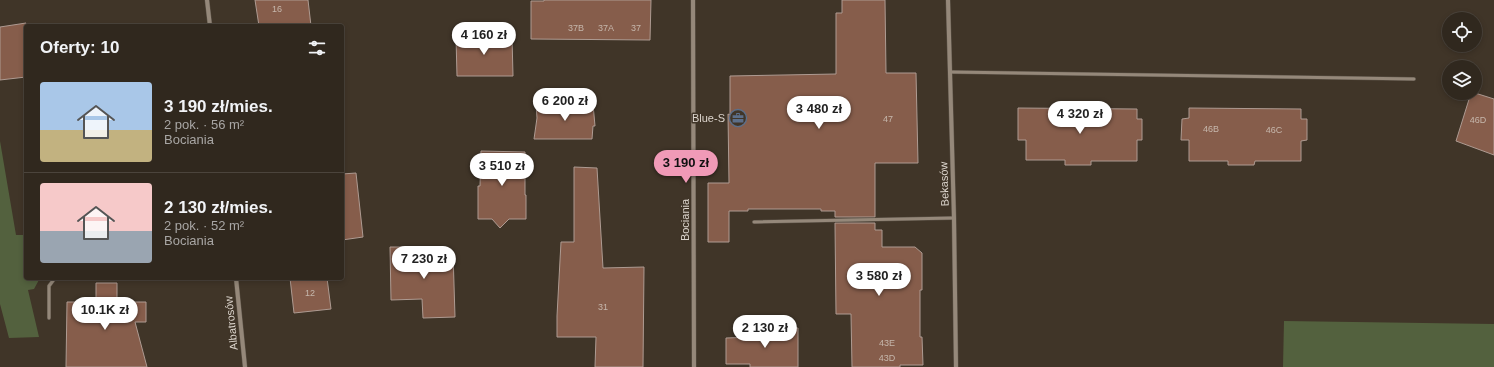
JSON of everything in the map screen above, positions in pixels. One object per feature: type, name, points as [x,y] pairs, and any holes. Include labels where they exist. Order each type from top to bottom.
[{"type":"street","points":[[207,0],[210,24]]},
{"type":"street","name":"Bociania","points":[[693,0],[694,367]]},
{"type":"street","name":"Bekasów","points":[[948,0],[954,218],[956,367]]},
{"type":"street","name":"Albatrosów","points":[[236,280],[245,367]]},
{"type":"lane","points":[[950,72],[1414,79]]},
{"type":"lane","points":[[754,222],[954,218]]},
{"type":"lane","points":[[49,318],[49,286],[54,280]]},
{"type":"green space","points":[[0,141],[16,235],[24,235],[24,280],[39,280],[34,289],[28,290],[39,337],[9,338],[0,304]]},
{"type":"green space","points":[[1284,321],[1494,324],[1494,367],[1283,367]]},
{"type":"building","points":[[255,0],[308,0],[311,24],[259,24]]},
{"type":"building","points":[[651,0],[650,40],[531,39],[531,1]]},
{"type":"building","points":[[842,0],[885,0],[886,73],[916,73],[918,163],[875,163],[875,217],[835,217],[835,211],[821,211],[821,209],[748,209],[748,211],[729,211],[729,242],[708,242],[708,183],[729,183],[728,114],[730,115],[730,76],[836,74],[836,13],[842,13]]},
{"type":"building","points":[[26,23],[24,24],[24,77],[0,80],[0,27]]},
{"type":"building","points":[[456,37],[512,37],[513,76],[457,76]]},
{"type":"building","points":[[1482,95],[1494,99],[1494,155],[1456,141],[1469,100],[1482,100]]},
{"type":"building","points":[[536,104],[593,104],[595,126],[593,126],[592,139],[534,139],[537,118]]},
{"type":"building","points":[[1018,108],[1137,109],[1137,119],[1142,119],[1142,140],[1137,140],[1137,161],[1091,161],[1091,165],[1065,165],[1065,160],[1026,160],[1026,140],[1018,140]]},
{"type":"building","points":[[1189,108],[1301,109],[1301,119],[1307,119],[1307,140],[1301,141],[1301,161],[1255,161],[1254,165],[1228,165],[1228,161],[1189,161],[1189,140],[1181,140],[1182,119],[1189,118]]},
{"type":"building","points":[[481,151],[525,152],[526,219],[509,219],[500,228],[492,219],[478,219],[478,186],[480,186]]},
{"type":"building","points":[[574,167],[597,168],[603,268],[644,267],[643,367],[595,367],[596,337],[557,337],[561,242],[574,242]]},
{"type":"building","points":[[356,173],[363,237],[344,240],[344,174]]},
{"type":"building","points":[[835,223],[875,223],[875,230],[882,230],[882,247],[915,247],[922,253],[920,337],[922,337],[923,365],[900,365],[900,367],[852,367],[851,314],[836,314]]},
{"type":"building","points":[[390,247],[415,247],[415,253],[453,252],[455,317],[423,318],[422,299],[391,300]]},
{"type":"building","points":[[290,280],[327,280],[331,309],[294,313]]},
{"type":"building","points":[[96,283],[117,283],[117,302],[146,302],[146,322],[135,322],[147,367],[66,367],[67,302],[96,302]]},
{"type":"building","points":[[798,328],[798,367],[750,367],[750,364],[726,364],[726,338],[755,337],[755,329]]},
{"type":"place","name":"Blue-S","points":[[738,118]]}]
